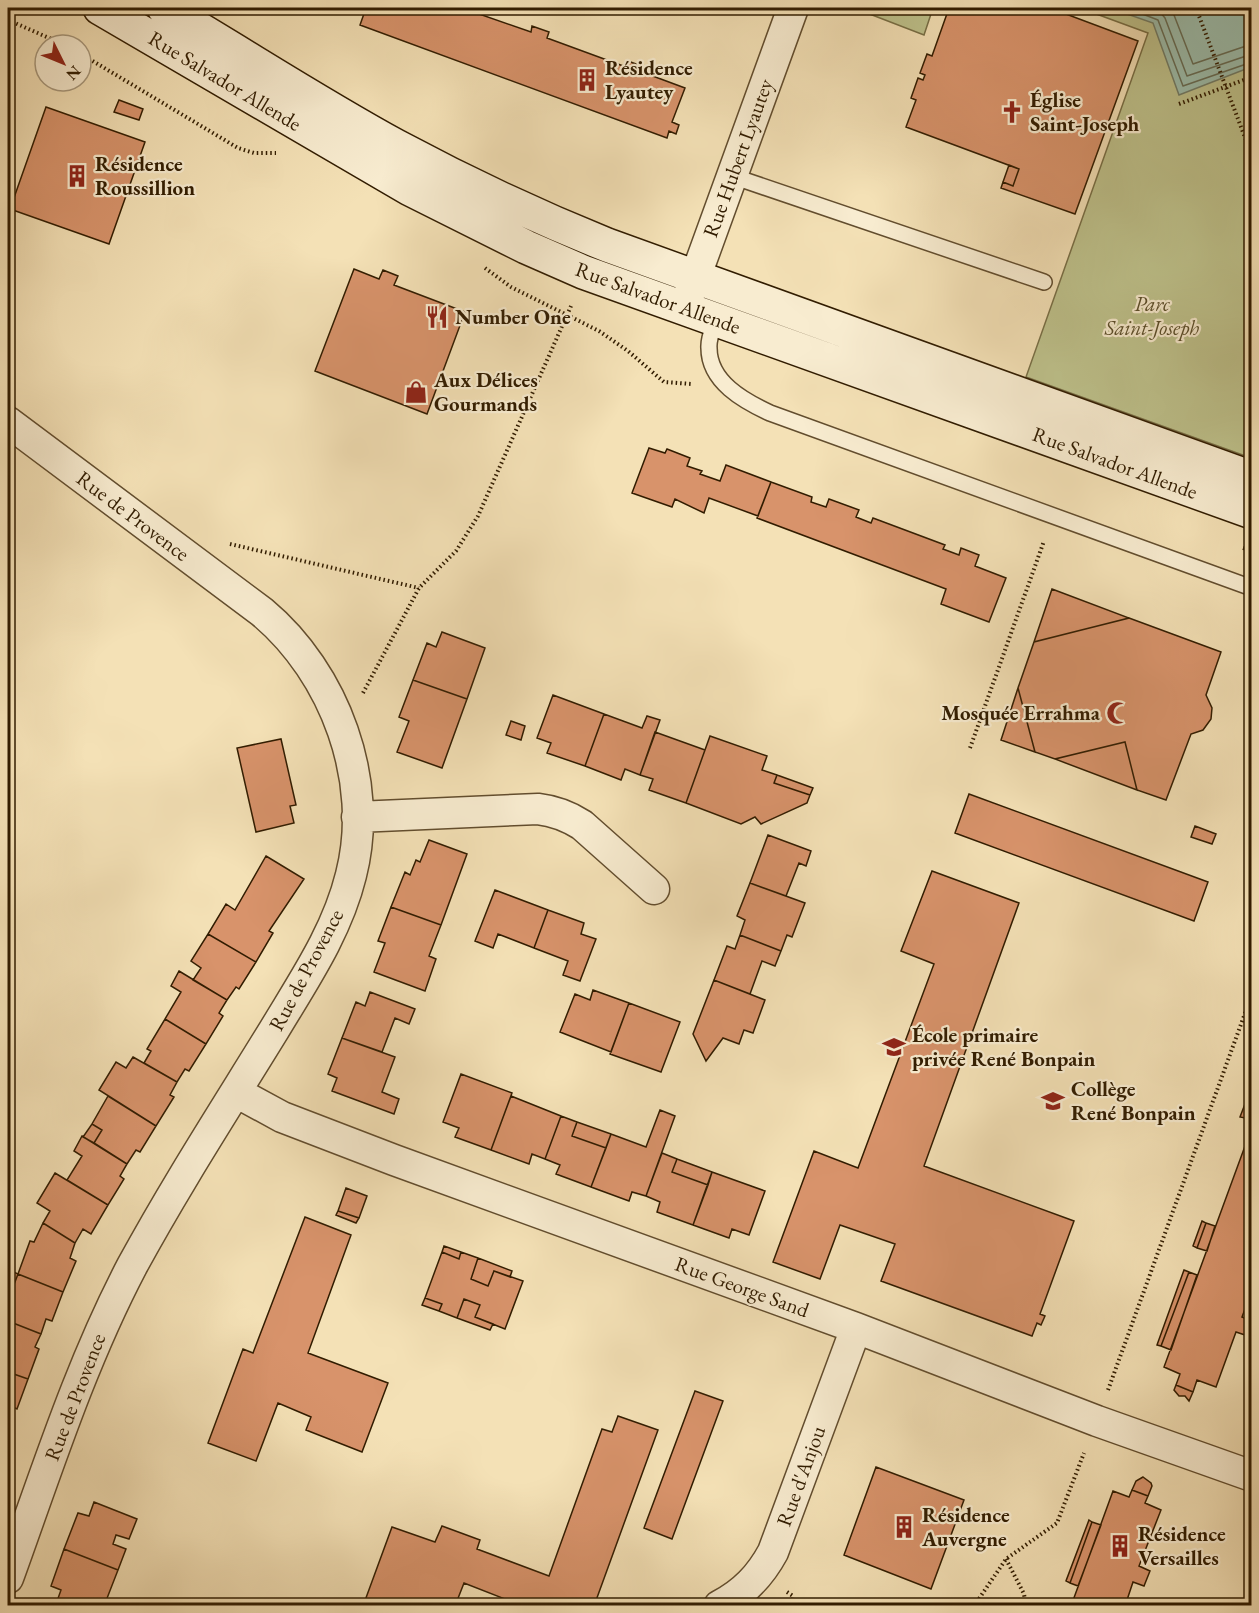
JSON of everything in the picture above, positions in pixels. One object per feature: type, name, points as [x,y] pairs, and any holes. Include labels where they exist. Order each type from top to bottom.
[{"type":"street","name":"Rue Salvador Allende","points":[[100,8],[410,189],[526,247],[583,272],[1251,512]]},
{"type":"street","name":"Rue Salvador Allende","points":[[164,8],[394,145],[456,177],[578,234],[1251,478]]},
{"type":"street","name":"Rue Hubert Lyautey","points":[[684,308],[793,8]]},
{"type":"street","name":"Rue de Provence","points":[[8,422],[273,621],[293,643],[313,670],[346,740],[357,817],[351,877],[330,932],[150,1234],[108,1314],[81,1379],[8,1578]]},
{"type":"street","points":[[357,817],[538,809],[555,811],[582,825],[654,890]]},
{"type":"street","name":"Rue George Sand","points":[[236,1092],[282,1117],[364,1149],[856,1328],[1096,1421],[1249,1468]]},
{"type":"street","name":"Rue d'Anjou","points":[[719,1605],[736,1597],[748,1587],[773,1552],[856,1328]]},
{"type":"lane","points":[[732,176],[1044,282]]},
{"type":"lane","points":[[728,289],[710,340],[710,360],[724,383],[740,398],[770,413],[1251,588]]},
{"type":"path","points":[[1196,8],[1251,156]]},
{"type":"path","points":[[8,20],[38,33]]},
{"type":"path","points":[[1179,104],[1251,77]]},
{"type":"path","points":[[340,724],[363,694],[419,588],[456,551],[478,516],[562,326],[583,272]]},
{"type":"path","points":[[970,748],[1053,515]]},
{"type":"path","points":[[228,543],[419,588]]},
{"type":"path","points":[[974,1605],[1006,1559],[1057,1522],[1251,994]]},
{"type":"path","points":[[1006,1559],[1024,1594],[1026,1605]]},
{"type":"green space","points":[[854,8],[933,8],[924,35]]},
{"type":"green space","name":"Parc Saint-Joseph","points":[[1080,8],[1251,8],[1251,458],[1026,377],[1148,33]]},
{"type":"water","points":[[1110,8],[1251,8],[1251,67],[1179,95],[1153,23]]},
{"type":"building","name":"Résidence Lyautey","points":[[366,8],[462,8],[531,32],[532,26],[549,32],[547,38],[626,67],[628,61],[644,67],[642,72],[685,88],[672,122],[679,125],[676,134],[669,131],[667,138],[360,25]]},
{"type":"building","name":"Église Saint-Joseph","points":[[949,8],[1050,8],[1138,41],[1075,214],[1001,188],[1003,182],[1013,186],[1019,169],[906,127],[916,100],[911,98],[918,78],[923,80],[925,75],[920,73],[927,54],[932,56]]},
{"type":"building","points":[[119,100],[143,109],[139,120],[114,112]]},
{"type":"building","name":"Résidence Roussillion","points":[[46,107],[145,142],[109,244],[10,209]]},
{"type":"building","points":[[1009,165],[1019,169],[1013,186],[1003,182]]},
{"type":"building","points":[[354,269],[379,279],[383,270],[398,276],[394,285],[465,312],[427,414],[315,371]]},
{"type":"building","points":[[649,448],[665,453],[667,449],[690,458],[687,466],[702,471],[700,474],[720,481],[726,465],[771,482],[758,516],[709,498],[704,513],[675,499],[672,507],[632,493]]},
{"type":"building","points":[[771,482],[812,497],[811,502],[826,507],[829,499],[859,510],[856,517],[871,523],[873,518],[945,545],[943,549],[959,555],[961,548],[979,555],[975,566],[1006,578],[989,622],[941,604],[946,589],[757,518]]},
{"type":"building","points":[[1052,589],[1129,618],[1034,642]]},
{"type":"building","name":"Mosquée Errahma","points":[[1129,618],[1221,652],[1206,695],[1212,708],[1211,719],[1203,730],[1191,734],[1166,800],[1137,790],[1125,742],[1055,759],[1035,752],[1018,688],[1034,642]]},
{"type":"building","points":[[442,632],[485,648],[467,699],[413,680],[427,643],[436,647]]},
{"type":"building","points":[[413,680],[467,699],[442,768],[397,752],[409,721],[399,717]]},
{"type":"building","points":[[1018,688],[1035,752],[1001,740]]},
{"type":"building","points":[[553,695],[604,714],[585,766],[547,753],[551,743],[537,738]]},
{"type":"building","points":[[604,714],[642,728],[647,716],[660,720],[640,775],[625,769],[621,780],[585,766]]},
{"type":"building","points":[[511,721],[525,726],[521,740],[506,735]]},
{"type":"building","points":[[655,732],[705,750],[686,803],[649,790],[653,779],[640,775]]},
{"type":"building","points":[[710,736],[767,756],[762,770],[777,775],[774,783],[810,795],[807,803],[761,824],[755,817],[741,824],[686,803]]},
{"type":"building","points":[[281,739],[296,805],[290,806],[294,823],[256,832],[237,748]]},
{"type":"building","points":[[1125,742],[1137,790],[1055,759]]},
{"type":"building","points":[[777,775],[813,788],[810,795],[774,783]]},
{"type":"building","points":[[969,794],[1208,882],[1194,921],[955,833]]},
{"type":"building","points":[[1195,826],[1216,834],[1212,844],[1191,837]]},
{"type":"building","points":[[768,835],[811,851],[806,866],[799,863],[786,896],[750,883]]},
{"type":"building","points":[[429,840],[467,854],[441,925],[391,907],[405,872],[410,875],[416,860],[420,862]]},
{"type":"building","points":[[266,856],[304,879],[269,931],[273,933],[256,962],[208,934],[226,904],[235,910]]},
{"type":"building","points":[[932,871],[1019,903],[924,1166],[1074,1221],[1040,1314],[1045,1316],[1041,1325],[1037,1323],[1032,1336],[881,1281],[895,1244],[840,1225],[820,1279],[773,1262],[814,1151],[858,1168],[934,964],[901,951]]},
{"type":"building","points":[[750,883],[805,903],[792,937],[787,935],[781,951],[740,935],[745,920],[737,916]]},
{"type":"building","points":[[495,890],[548,910],[534,948],[498,934],[493,948],[475,941]]},
{"type":"building","points":[[391,907],[441,925],[429,956],[436,959],[425,991],[374,972],[385,943],[378,941]]},
{"type":"building","points":[[548,910],[584,923],[581,934],[596,939],[580,981],[563,975],[568,961],[534,948]]},
{"type":"building","points":[[208,934],[256,962],[239,989],[236,987],[227,1000],[193,980],[201,968],[191,961]]},
{"type":"building","points":[[740,935],[781,951],[775,966],[762,961],[750,994],[714,980],[727,946],[735,949]]},
{"type":"building","points":[[179,971],[227,1000],[219,1013],[223,1016],[206,1044],[165,1019],[181,992],[171,986]]},
{"type":"building","points":[[714,980],[765,1000],[753,1033],[744,1030],[739,1044],[723,1038],[706,1061],[693,1034]]},
{"type":"building","points":[[593,990],[629,1003],[611,1052],[560,1032],[575,994],[590,1000]]},
{"type":"building","points":[[370,992],[415,1009],[409,1024],[395,1018],[382,1052],[342,1038],[356,1002],[365,1006]]},
{"type":"building","points":[[629,1003],[680,1022],[661,1072],[610,1054]]},
{"type":"building","points":[[165,1019],[206,1044],[189,1071],[185,1069],[177,1082],[144,1063],[151,1051],[147,1049]]},
{"type":"building","points":[[342,1038],[395,1057],[382,1092],[399,1099],[394,1114],[332,1091],[337,1078],[328,1074]]},
{"type":"building","points":[[133,1057],[177,1082],[170,1095],[174,1097],[156,1126],[99,1090],[116,1062],[126,1068]]},
{"type":"building","points":[[461,1074],[512,1093],[491,1150],[455,1137],[459,1128],[443,1122]]},
{"type":"building","points":[[1250,1091],[1252,1101],[1245,1118],[1240,1117]]},
{"type":"building","points":[[108,1096],[156,1126],[140,1152],[136,1150],[127,1164],[94,1143],[102,1130],[92,1124]]},
{"type":"building","points":[[511,1096],[561,1116],[545,1159],[532,1154],[529,1164],[491,1150]]},
{"type":"building","points":[[660,1110],[675,1116],[646,1196],[632,1192],[629,1201],[591,1187],[611,1134],[646,1147]]},
{"type":"building","points":[[561,1116],[577,1122],[572,1136],[606,1148],[591,1187],[556,1174],[560,1165],[545,1159]]},
{"type":"building","points":[[577,1122],[611,1134],[606,1148],[572,1136]]},
{"type":"building","points":[[92,1124],[102,1130],[94,1143],[83,1137]]},
{"type":"building","points":[[1252,1127],[1252,1290],[1242,1317],[1252,1321],[1252,1326],[1248,1336],[1236,1332],[1216,1387],[1197,1380],[1193,1392],[1176,1385],[1180,1374],[1164,1367]]},
{"type":"building","points":[[82,1136],[127,1164],[120,1176],[124,1179],[108,1205],[67,1180],[82,1156],[74,1151]]},
{"type":"building","points":[[662,1153],[677,1159],[672,1172],[708,1185],[693,1225],[657,1212],[660,1202],[646,1196]]},
{"type":"building","points":[[677,1159],[712,1172],[708,1185],[672,1172]]},
{"type":"building","points":[[712,1172],[765,1191],[749,1235],[732,1229],[729,1238],[693,1225]]},
{"type":"building","points":[[55,1173],[108,1205],[91,1234],[83,1229],[75,1243],[43,1223],[50,1211],[37,1203]]},
{"type":"building","points":[[346,1188],[367,1196],[359,1218],[338,1211]]},
{"type":"building","points":[[338,1211],[359,1218],[356,1223],[336,1215]]},
{"type":"building","points":[[305,1217],[351,1235],[308,1353],[388,1383],[362,1452],[306,1430],[311,1417],[278,1403],[256,1461],[208,1443],[243,1349],[253,1353]]},
{"type":"building","points":[[1202,1221],[1206,1223],[1197,1248],[1193,1246]]},
{"type":"building","points":[[43,1223],[75,1243],[70,1258],[76,1261],[63,1292],[18,1274],[30,1241],[34,1242]]},
{"type":"building","points":[[1206,1223],[1215,1226],[1207,1251],[1197,1248]]},
{"type":"building","points":[[444,1246],[461,1252],[459,1259],[442,1252]]},
{"type":"building","points":[[442,1252],[459,1259],[461,1252],[478,1258],[471,1279],[488,1286],[494,1271],[523,1281],[505,1329],[475,1317],[480,1305],[464,1299],[457,1318],[439,1311],[442,1304],[425,1298]]},
{"type":"building","points":[[478,1258],[512,1271],[510,1277],[494,1271],[488,1286],[471,1279]]},
{"type":"building","points":[[10,1270],[18,1274],[8,1300],[8,1277]]},
{"type":"building","points":[[1184,1270],[1189,1272],[1161,1346],[1157,1345]]},
{"type":"building","points":[[1189,1272],[1197,1275],[1171,1350],[1161,1346]]},
{"type":"building","points":[[18,1274],[63,1292],[52,1321],[46,1319],[41,1334],[8,1321],[11,1305],[8,1300]]},
{"type":"building","points":[[425,1298],[442,1304],[439,1311],[422,1305]]},
{"type":"building","points":[[464,1299],[480,1305],[475,1317],[493,1324],[490,1330],[457,1318]]},
{"type":"building","points":[[8,1321],[41,1334],[35,1347],[39,1349],[28,1379],[8,1372]]},
{"type":"building","points":[[8,1372],[28,1379],[17,1409],[13,1407],[8,1422]]},
{"type":"building","points":[[1176,1385],[1193,1392],[1189,1401],[1185,1396],[1179,1396],[1174,1390]]},
{"type":"building","points":[[695,1391],[723,1401],[672,1539],[644,1528]]},
{"type":"building","points":[[618,1416],[658,1430],[594,1606],[523,1606],[464,1583],[455,1606],[363,1606],[392,1527],[435,1542],[442,1526],[480,1540],[477,1549],[549,1576],[602,1429],[612,1432]]},
{"type":"building","name":"Résidence Auvergne","points":[[876,1467],[964,1500],[931,1589],[844,1555]]},
{"type":"building","points":[[1143,1477],[1152,1486],[1148,1496],[1132,1490],[1136,1481]]},
{"type":"building","name":"Résidence Versailles","points":[[1132,1490],[1148,1496],[1145,1503],[1161,1510],[1139,1566],[1150,1571],[1144,1586],[1133,1582],[1125,1606],[1071,1606],[1113,1491],[1129,1497]]},
{"type":"building","points":[[94,1502],[137,1519],[129,1539],[116,1535],[113,1544],[126,1549],[118,1570],[64,1549],[78,1513],[89,1516]]},
{"type":"building","points":[[1089,1520],[1092,1522],[1070,1583],[1066,1581]]},
{"type":"building","points":[[1092,1522],[1101,1525],[1078,1586],[1070,1583]]},
{"type":"building","points":[[64,1549],[118,1570],[104,1606],[56,1604],[61,1590],[51,1586]]},
{"type":"place","name":"Résidence Lyautey","points":[[587,80]]},
{"type":"place","name":"Église Saint-Joseph","points":[[1012,112]]},
{"type":"place","name":"Résidence Roussillion","points":[[77,176]]},
{"type":"place","name":"Number One","points":[[437,317]]},
{"type":"place","name":"Aux Délices Gourmands","points":[[416,392]]},
{"type":"place","name":"Mosquée Errahma","points":[[1118,713]]},
{"type":"place","name":"École primaire privée René Bonpain","points":[[894,1047]]},
{"type":"place","name":"Collège René Bonpain","points":[[1053,1101]]},
{"type":"place","name":"Résidence Auvergne","points":[[904,1527]]},
{"type":"place","name":"Résidence Versailles","points":[[1120,1546]]}]
